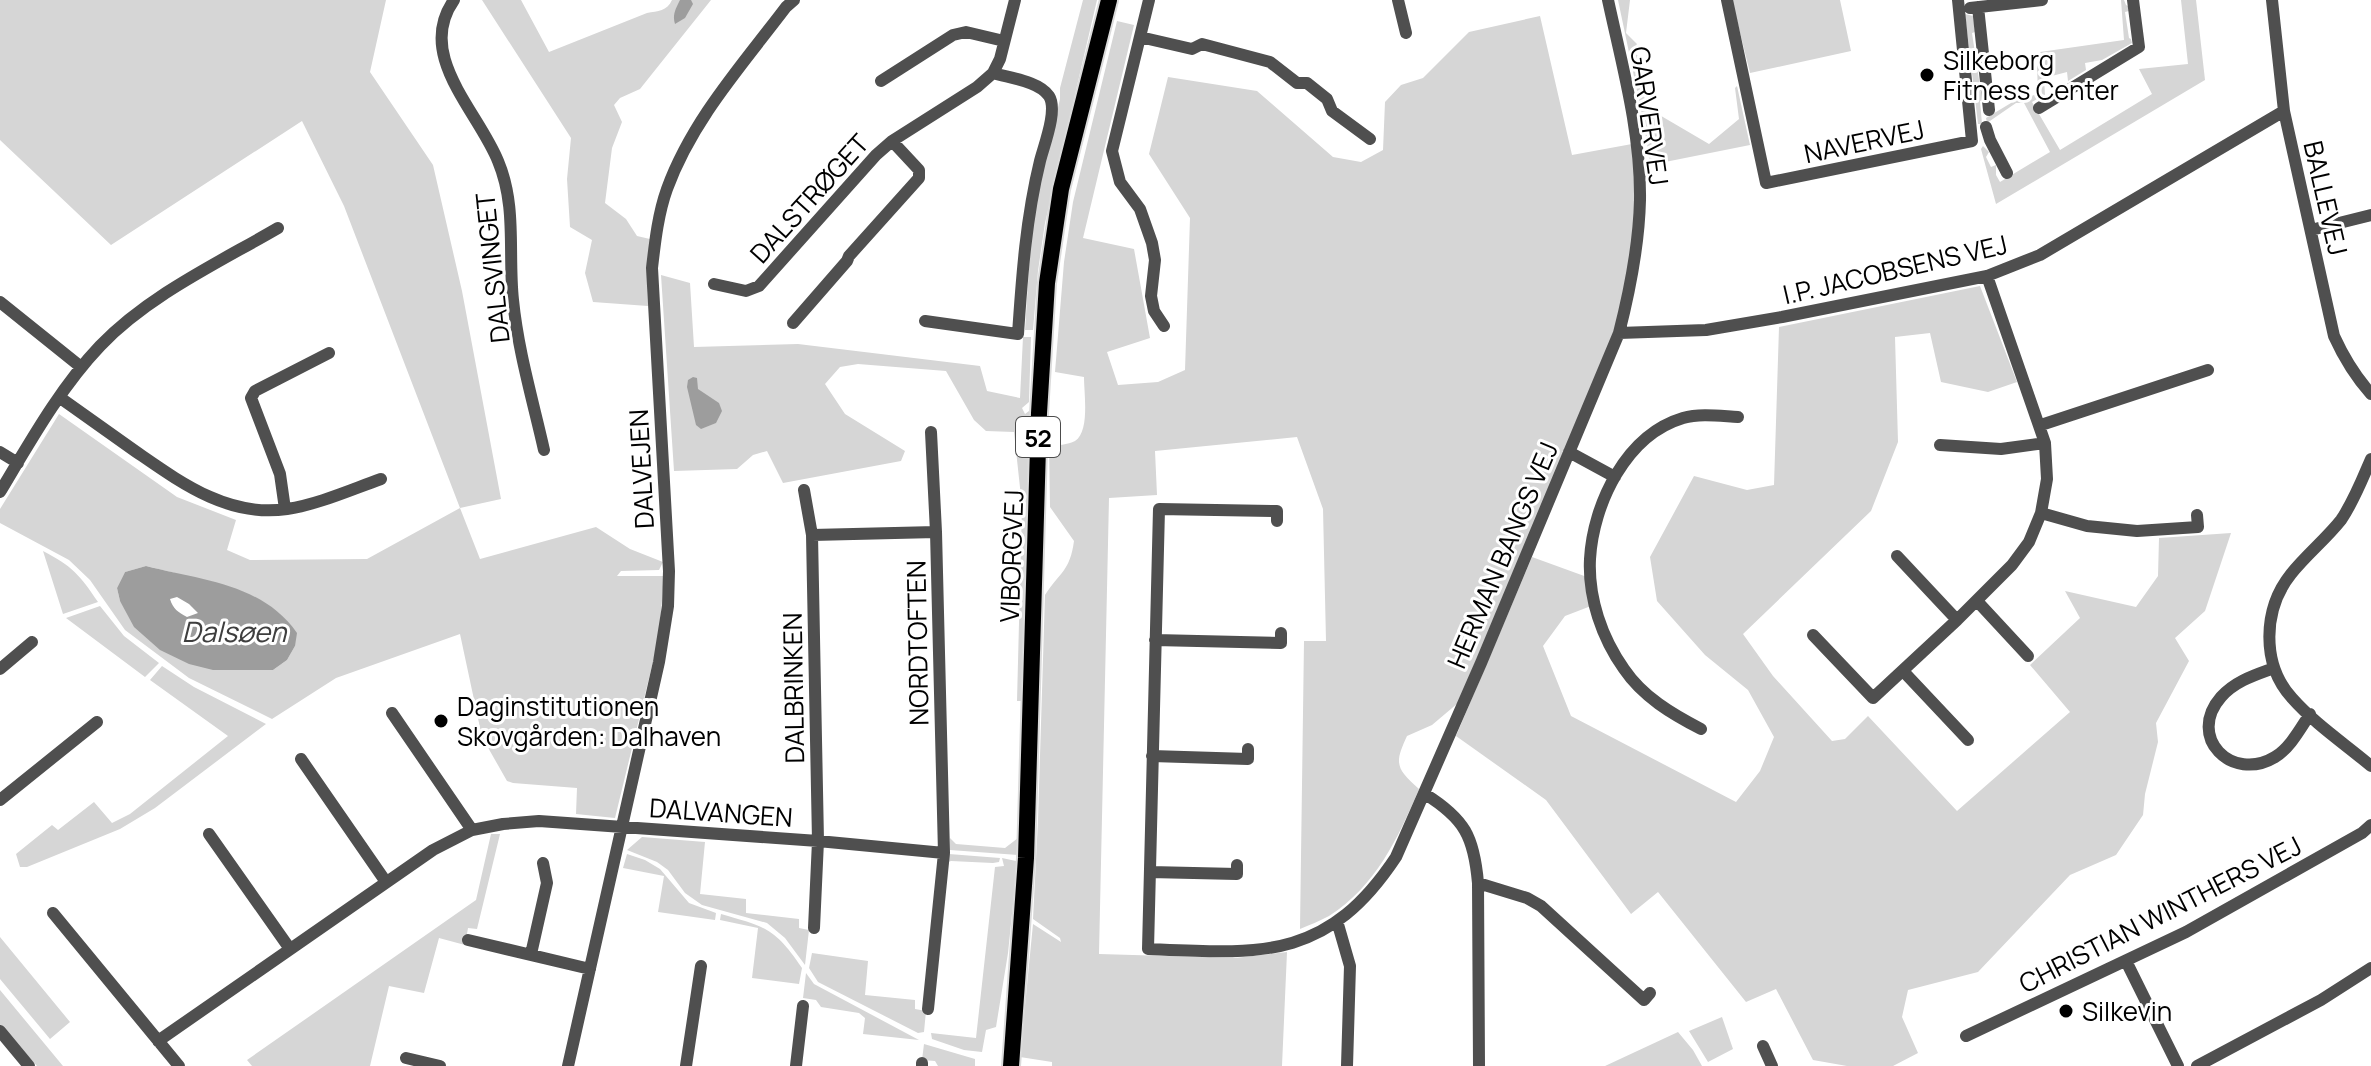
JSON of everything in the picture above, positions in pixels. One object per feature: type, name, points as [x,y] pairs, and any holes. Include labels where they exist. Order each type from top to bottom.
[{"type":"main road","name":"VIBORGVEJ","points":[[1011,1066],[1026,858],[1039,400],[1047,283],[1061,189],[1108,2]]},
{"type":"street","name":"DALSVINGET","points":[[454,0],[442,26],[441,47],[447,67],[491,145],[506,181],[511,214],[513,303],[544,450]]},
{"type":"street","name":"DALVEJEN","points":[[568,1066],[659,662],[668,606],[667,533],[652,268],[660,220],[666,192],[681,155],[699,123],[794,0]]},
{"type":"street","points":[[925,321],[1018,334],[1024,242],[1033,188],[1053,108],[1041,87],[993,73],[1015,0]]},
{"type":"street","points":[[1149,0],[1112,151],[1120,182],[1140,209],[1152,243],[1155,260],[1151,296],[1154,311],[1164,326]]},
{"type":"street","points":[[1398,0],[1406,33]]},
{"type":"street","name":"GARVERVEJ","points":[[1608,0],[1636,138],[1640,197],[1633,263],[1619,333]]},
{"type":"street","name":"NAVERVEJ","points":[[1727,0],[1766,183],[1972,141],[1988,134],[2007,173]]},
{"type":"street","points":[[1972,141],[1958,4],[1978,7],[2042,0]]},
{"type":"street","points":[[2039,108],[2139,47],[2133,0]]},
{"type":"street","name":"BALLEVEJ","points":[[2272,0],[2284,111],[2334,336],[2349,366],[2371,394]]},
{"type":"street","points":[[1978,7],[1989,110]]},
{"type":"street","points":[[881,81],[953,35],[966,32],[1004,41]]},
{"type":"street","points":[[1140,37],[1192,49],[1202,44],[1270,62],[1297,83],[1307,83],[1327,99],[1332,111],[1370,139]]},
{"type":"street","name":"DALSTRØGET","points":[[714,284],[746,291],[759,286],[876,155],[993,73]]},
{"type":"street","name":"I.P. JACOBSENS VEJ","points":[[1619,333],[1706,330],[1987,276],[2040,255],[2284,111]]},
{"type":"street","name":"DALSTRØGET","points":[[793,323],[919,178],[919,170],[892,141]]},
{"type":"street","points":[[2311,230],[2371,215]]},
{"type":"street","points":[[0,492],[59,397],[102,344],[161,296],[278,228]]},
{"type":"street","points":[[1813,635],[1873,698],[1977,601],[2012,565],[2029,542],[2041,513],[2047,479],[2045,443],[1987,276]]},
{"type":"street","points":[[0,302],[81,367]]},
{"type":"street","name":"HERMAN BANGS VEJ","points":[[1277,521],[1277,511],[1159,509],[1148,949],[1233,953],[1285,946],[1337,921],[1377,885],[1396,857],[1425,794],[1619,333]]},
{"type":"street","points":[[285,509],[280,474],[251,398],[255,391],[329,353]]},
{"type":"street","points":[[2041,425],[2208,370]]},
{"type":"street","points":[[59,397],[180,482],[206,497],[235,506],[259,510],[285,509],[381,479]]},
{"type":"street","points":[[1701,729],[1670,713],[1625,672],[1609,645],[1598,617],[1590,559],[1602,502],[1626,460],[1644,440],[1682,418],[1697,415],[1738,417]]},
{"type":"street","name":"NORDTOFTEN","points":[[931,432],[944,853]]},
{"type":"street","points":[[1940,445],[2001,449],[2045,443]]},
{"type":"street","points":[[0,452],[18,463]]},
{"type":"street","points":[[1569,452],[1615,477]]},
{"type":"street","points":[[2371,459],[2342,518],[2280,590],[2269,627],[2269,647],[2274,668],[2287,691],[2367,763],[2371,747]]},
{"type":"street","name":"DALBRINKEN","points":[[804,490],[812,535],[818,841]]},
{"type":"street","points":[[2041,513],[2087,526],[2137,531],[2198,527],[2197,515]]},
{"type":"street","points":[[812,535],[936,532]]},
{"type":"street","points":[[1897,556],[1957,620]]},
{"type":"street","points":[[1977,601],[2028,656]]},
{"type":"street","points":[[1155,640],[1281,643],[1281,633]]},
{"type":"street","points":[[0,669],[32,642]]},
{"type":"street","points":[[2274,668],[2243,680],[2220,697],[2211,711],[2208,729],[2213,745],[2224,758],[2240,765],[2259,765],[2278,756],[2310,714]]},
{"type":"street","points":[[1903,671],[1968,740]]},
{"type":"street","points":[[392,713],[472,830]]},
{"type":"street","points":[[0,800],[97,722]]},
{"type":"street","points":[[1152,756],[1248,759],[1248,749]]},
{"type":"street","points":[[301,759],[386,882]]},
{"type":"street","points":[[1425,794],[1443,805],[1471,840],[1478,883],[1479,1066]]},
{"type":"street","name":"DALVANGEN","points":[[158,1041],[433,850],[472,830],[539,821],[944,853]]},
{"type":"street","name":"CHRISTIAN WINTHERS VEJ","points":[[1966,1036],[2194,927],[2362,833],[2371,825]]},
{"type":"street","points":[[209,834],[290,949]]},
{"type":"street","name":"DALVANGEN","points":[[814,928],[818,841]]},
{"type":"street","points":[[928,1009],[944,853]]},
{"type":"street","points":[[531,954],[547,883],[543,863]]},
{"type":"street","points":[[1150,872],[1237,874],[1237,865]]},
{"type":"street","points":[[1478,883],[1527,898],[1541,906],[1644,1000],[1650,993]]},
{"type":"street","points":[[53,913],[179,1066]]},
{"type":"street","points":[[1337,921],[1350,966],[1347,1066]]},
{"type":"street","points":[[468,940],[590,969]]},
{"type":"street","points":[[2126,961],[2178,1066]]},
{"type":"street","points":[[686,1066],[701,966]]},
{"type":"street","points":[[2197,1066],[2321,1000],[2371,968]]},
{"type":"street","points":[[796,1066],[803,1006]]},
{"type":"street","points":[[0,1031],[29,1066]]},
{"type":"street","points":[[1763,1046],[1772,1066]]},
{"type":"street","points":[[406,1058],[440,1066]]},
{"type":"shaded area","points":[[0,0],[386,0],[370,72],[433,165],[462,291],[501,499],[460,508],[344,206],[302,121],[111,245],[0,140]]},
{"type":"shaded area","points":[[482,0],[521,0],[549,52],[647,13],[662,10],[672,0],[711,0],[640,89],[620,98],[614,105],[622,122],[612,148],[605,203],[626,219],[637,236],[650,239],[648,306],[593,302],[585,273],[592,240],[570,227],[567,179],[571,138]]},
{"type":"shaded area","points":[[1083,0],[1097,0],[1045,223],[1033,330],[1025,330],[1036,198]]},
{"type":"shaded area","points":[[1618,0],[1630,0],[1626,33],[1637,44],[1632,51],[1643,60],[1640,66],[1647,72],[1640,81],[1641,91],[1651,110],[1709,144],[1739,119],[1737,86],[1750,145],[1650,165]]},
{"type":"shaded area","points":[[1732,0],[1840,0],[1851,51],[1750,73]]},
{"type":"shaded area","points":[[2121,0],[2128,6],[2129,11],[2125,12],[2132,43],[2102,60],[2085,63],[2086,70],[2068,81],[2067,72],[2044,78],[2045,95],[2041,97],[2038,93],[2037,66],[2041,60],[2040,52],[2124,40]]},
{"type":"shaded area","points":[[2181,0],[2196,0],[2205,80],[1996,204],[1981,149],[1983,146],[1989,152],[1986,157],[1991,167],[1996,165],[2000,182],[2050,152],[2024,103],[2016,103],[1987,123],[1986,118],[2011,103],[2010,100],[2035,95],[2037,99],[2032,102],[2060,150],[2152,94],[2139,69],[2188,64]]},
{"type":"shaded area","points":[[1965,14],[1973,16],[1975,32],[1972,33],[1982,100],[1982,124],[1978,124]]},
{"type":"shaded area","points":[[1540,16],[1572,155],[1632,144],[1635,211],[1630,262],[1614,332],[1458,703],[1432,725],[1407,736],[1403,745],[1400,765],[1419,789],[1403,825],[1384,860],[1360,890],[1329,916],[1300,929],[1304,641],[1326,641],[1323,509],[1297,437],[1155,451],[1157,495],[1109,498],[1099,954],[1235,958],[1287,952],[1282,1066],[1052,1066],[1052,1062],[1020,1057],[1033,924],[1061,942],[1060,938],[1033,919],[1045,595],[1067,565],[1074,541],[1050,507],[1049,446],[1075,441],[1083,429],[1085,412],[1084,377],[1055,372],[1064,262],[1073,202],[1117,21],[1134,25],[1083,238],[1134,249],[1150,338],[1107,352],[1118,385],[1158,382],[1185,370],[1190,218],[1149,154],[1168,77],[1257,91],[1333,157],[1361,162],[1383,150],[1385,102],[1401,85],[1423,78],[1469,32]]},
{"type":"shaded area","points":[[661,275],[690,283],[694,347],[798,344],[980,366],[987,391],[1020,398],[1023,337],[1031,337],[1029,402],[1022,408],[1025,414],[1029,411],[1023,701],[1017,701],[1022,506],[1014,432],[986,431],[974,420],[946,371],[858,364],[840,367],[825,384],[845,414],[905,451],[901,461],[783,483],[767,451],[753,455],[737,469],[674,471]]},
{"type":"shaded area","points":[[1980,286],[2017,382],[1988,392],[1941,382],[1930,333],[1895,337],[1898,442],[1871,511],[1743,634],[1773,676],[1832,741],[1845,739],[1868,716],[1957,811],[2070,712],[2030,665],[2080,618],[2065,591],[2136,607],[2158,576],[2159,538],[2231,533],[2205,611],[2175,638],[2189,661],[2156,723],[2158,742],[2143,815],[2116,855],[2070,875],[1978,972],[1908,990],[1902,1017],[1918,1053],[1893,1066],[1847,1066],[1813,1060],[1776,989],[1746,1002],[1658,892],[1631,914],[1546,800],[1456,736],[1532,557],[1587,577],[1591,606],[1565,616],[1543,646],[1571,716],[1736,802],[1760,771],[1774,737],[1748,690],[1705,655],[1657,601],[1650,557],[1694,476],[1747,490],[1774,485],[1779,327]]},
{"type":"shaded area","points":[[59,414],[177,497],[236,520],[227,550],[250,560],[367,559],[460,508],[480,559],[596,527],[630,549],[663,562],[659,570],[621,571],[617,576],[664,576],[659,637],[615,818],[576,814],[577,788],[507,781],[482,737],[460,634],[336,678],[272,719],[189,678],[125,630],[90,580],[69,560],[0,523],[0,509]],"holes":[[[146,566],[175,573],[295,646],[287,660],[273,670],[254,669],[120,601],[117,588],[125,572]]]},
{"type":"shaded area","points":[[43,551],[75,572],[98,602],[63,614]]},
{"type":"shaded area","points":[[100,606],[124,636],[159,663],[145,677],[66,618]]},
{"type":"shaded area","points":[[162,666],[194,687],[266,724],[155,808],[120,829],[27,867],[20,867],[16,854],[52,825],[58,830],[94,802],[112,823],[130,814],[228,736],[150,680]]},
{"type":"shaded area","points":[[491,834],[500,834],[477,929],[468,928],[465,945],[439,938],[424,993],[389,986],[370,1066],[252,1066],[247,1060],[476,900]]},
{"type":"shaded area","points":[[642,837],[705,842],[700,894],[746,899],[746,913],[799,919],[799,928],[809,930],[805,965],[785,938],[767,923],[702,905],[685,893],[668,870],[627,850]]},
{"type":"shaded area","points":[[950,838],[956,844],[1005,848],[1018,838],[1018,855],[950,850]]},
{"type":"shaded area","points":[[627,854],[660,869],[689,903],[716,913],[715,920],[658,912],[664,876],[623,868]]},
{"type":"shaded area","points":[[949,854],[1000,858],[999,862],[993,863],[948,862]]},
{"type":"shaded area","points":[[1002,858],[1016,861],[1017,865],[996,1027],[986,1030],[982,1052],[964,1050],[932,1039],[931,1033],[976,1038],[995,867],[1004,866]]},
{"type":"shaded area","points":[[721,914],[759,926],[776,937],[802,968],[799,984],[752,978],[758,928],[720,920]]},
{"type":"shaded area","points":[[0,937],[70,1022],[50,1039],[0,979]]},
{"type":"shaded area","points":[[812,953],[868,961],[865,995],[915,1000],[915,1009],[926,1011],[924,1032],[918,1033],[818,982],[809,968]]},
{"type":"shaded area","points":[[806,973],[814,984],[919,1040],[863,1034],[865,1018],[859,1013],[821,1007],[816,1000],[803,998]]},
{"type":"shaded area","points":[[0,990],[63,1066],[37,1066],[0,1025]]},
{"type":"shaded area","points":[[1722,1017],[1733,1049],[1708,1062],[1689,1031]]},
{"type":"shaded area","points":[[1678,1032],[1702,1066],[1605,1066]]},
{"type":"shaded area","points":[[924,1044],[975,1059],[975,1066],[938,1066],[935,1061],[922,1060]]},
{"type":"water","points":[[680,0],[691,0],[693,4],[685,18],[675,24],[674,15]]},
{"type":"water","points":[[697,378],[698,389],[719,403],[722,411],[716,423],[701,429],[696,425],[687,387],[688,380]]},
{"type":"water","name":"Dalsøen","points":[[146,566],[208,580],[248,594],[283,616],[297,633],[295,646],[287,660],[273,670],[213,670],[189,664],[160,650],[134,627],[120,601],[117,588],[125,572]],"holes":[[[177,597],[198,613],[187,617],[176,610],[170,599]]]},
{"type":"place","name":"Silkeborg Fitness Center","points":[[1927,75]]},
{"type":"place","name":"Daginstitutionen Skovgården: Dalhaven","points":[[441,721]]},
{"type":"place","name":"Silkevin","points":[[2066,1011]]}]
